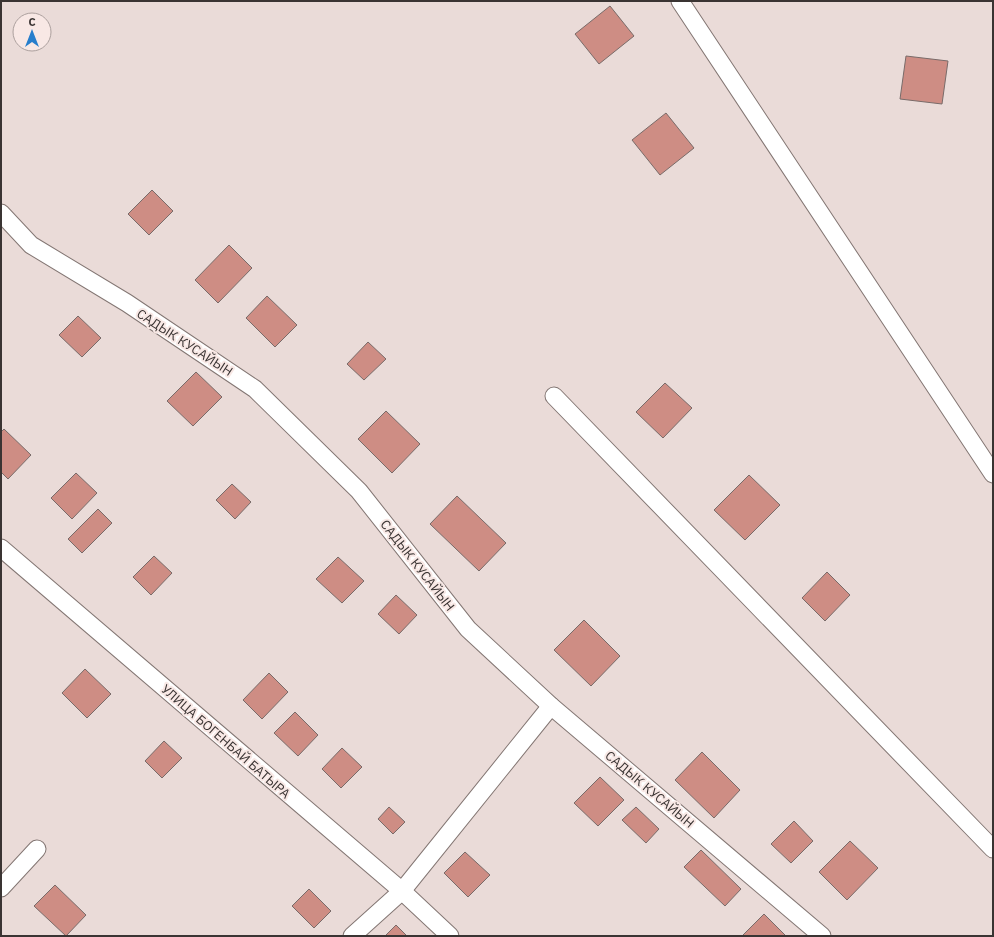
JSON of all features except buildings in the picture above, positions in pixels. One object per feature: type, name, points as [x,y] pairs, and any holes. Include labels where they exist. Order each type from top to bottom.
[{"type":"street","points":[[680,1],[993,474]]},
{"type":"street","name":"САДЫК КУСАЙЫН","points":[[1,213],[31,245],[127,304],[256,389],[359,491],[468,629],[551,706],[822,936]]},
{"type":"street","points":[[554,396],[993,849]]},
{"type":"street","name":"УЛИЦА БОГЕНБАЙ БАТЫРА","points":[[1,548],[402,891],[450,936]]},
{"type":"street","points":[[352,936],[402,891],[551,706]]},
{"type":"street","points":[[1,888],[37,849]]}]
